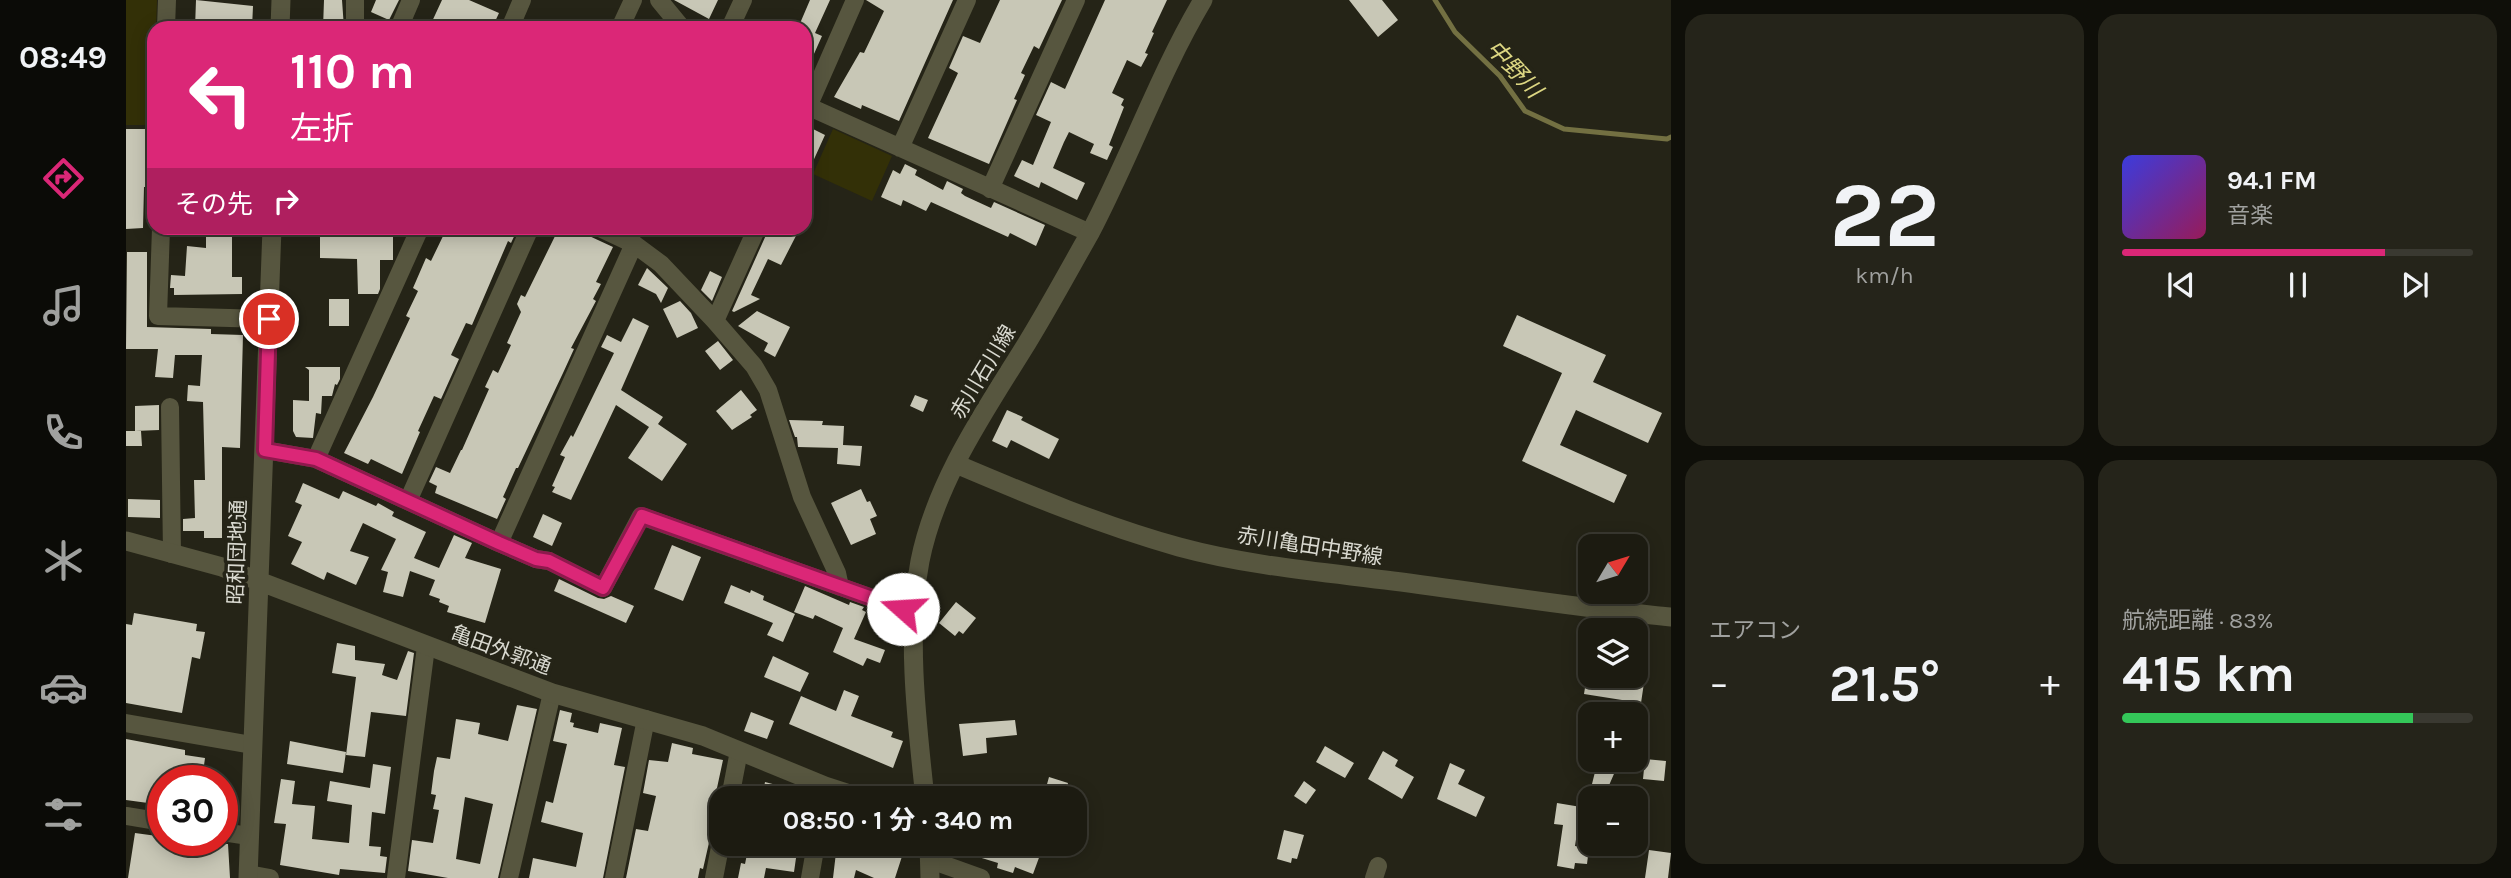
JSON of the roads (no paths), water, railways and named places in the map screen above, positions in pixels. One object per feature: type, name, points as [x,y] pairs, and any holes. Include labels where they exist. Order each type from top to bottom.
[{"type":"street","points":[[166,21],[167,0]]},
{"type":"street","points":[[280,21],[281,0]]},
{"type":"street","points":[[355,0],[355,21]]},
{"type":"street","points":[[402,21],[411,0]]},
{"type":"street","points":[[513,21],[522,0]]},
{"type":"street","points":[[623,21],[633,0]]},
{"type":"street","points":[[659,0],[676,21]]},
{"type":"street","points":[[733,21],[743,0]]},
{"type":"street","points":[[812,93],[855,0]]},
{"type":"street","points":[[900,148],[967,0]]},
{"type":"street","points":[[990,189],[1076,0]]},
{"type":"street","name":"赤川石川線","points":[[924,786],[914,634],[920,561],[929,530],[956,464],[974,429],[1053,299],[1121,174],[1154,96],[1203,0]]},
{"type":"street","points":[[812,109],[1090,233]]},
{"type":"street","points":[[161,235],[158,316],[269,319]]},
{"type":"street","name":"昭和団地通","points":[[248,876],[272,235]]},
{"type":"street","points":[[316,459],[417,235]]},
{"type":"street","points":[[408,501],[527,235]]},
{"type":"street","points":[[615,235],[634,244],[661,264],[754,366],[768,390],[802,497],[837,573],[840,587]]},
{"type":"street","points":[[715,321],[754,235]]},
{"type":"street","points":[[499,543],[634,244]]},
{"type":"street","points":[[170,407],[172,554]]},
{"type":"street","points":[[265,450],[316,459],[499,543],[536,559],[549,561],[603,588],[642,516],[903,609]]},
{"type":"street","name":"赤川亀田中野線","points":[[956,464],[1083,515],[1180,547],[1302,571],[1588,609],[1671,617]]},
{"type":"street","name":"亀田外郭通","points":[[126,541],[222,567],[552,693],[703,736],[812,786]]},
{"type":"street","points":[[396,878],[426,647]]},
{"type":"street","points":[[509,878],[552,693]]},
{"type":"street","points":[[614,878],[646,719]]},
{"type":"street","points":[[126,723],[252,745]]},
{"type":"street","points":[[732,786],[739,751]]},
{"type":"street","points":[[126,816],[147,819]]},
{"type":"street","points":[[238,834],[249,836]]},
{"type":"street","points":[[714,878],[718,856]]},
{"type":"street","points":[[810,878],[814,856]]},
{"type":"street","points":[[936,871],[981,878]]},
{"type":"street","points":[[248,876],[270,878]]},
{"type":"waterway","name":"中野川","points":[[1435,0],[1455,32],[1500,76],[1525,111],[1564,129],[1667,139],[1671,137]]}]
